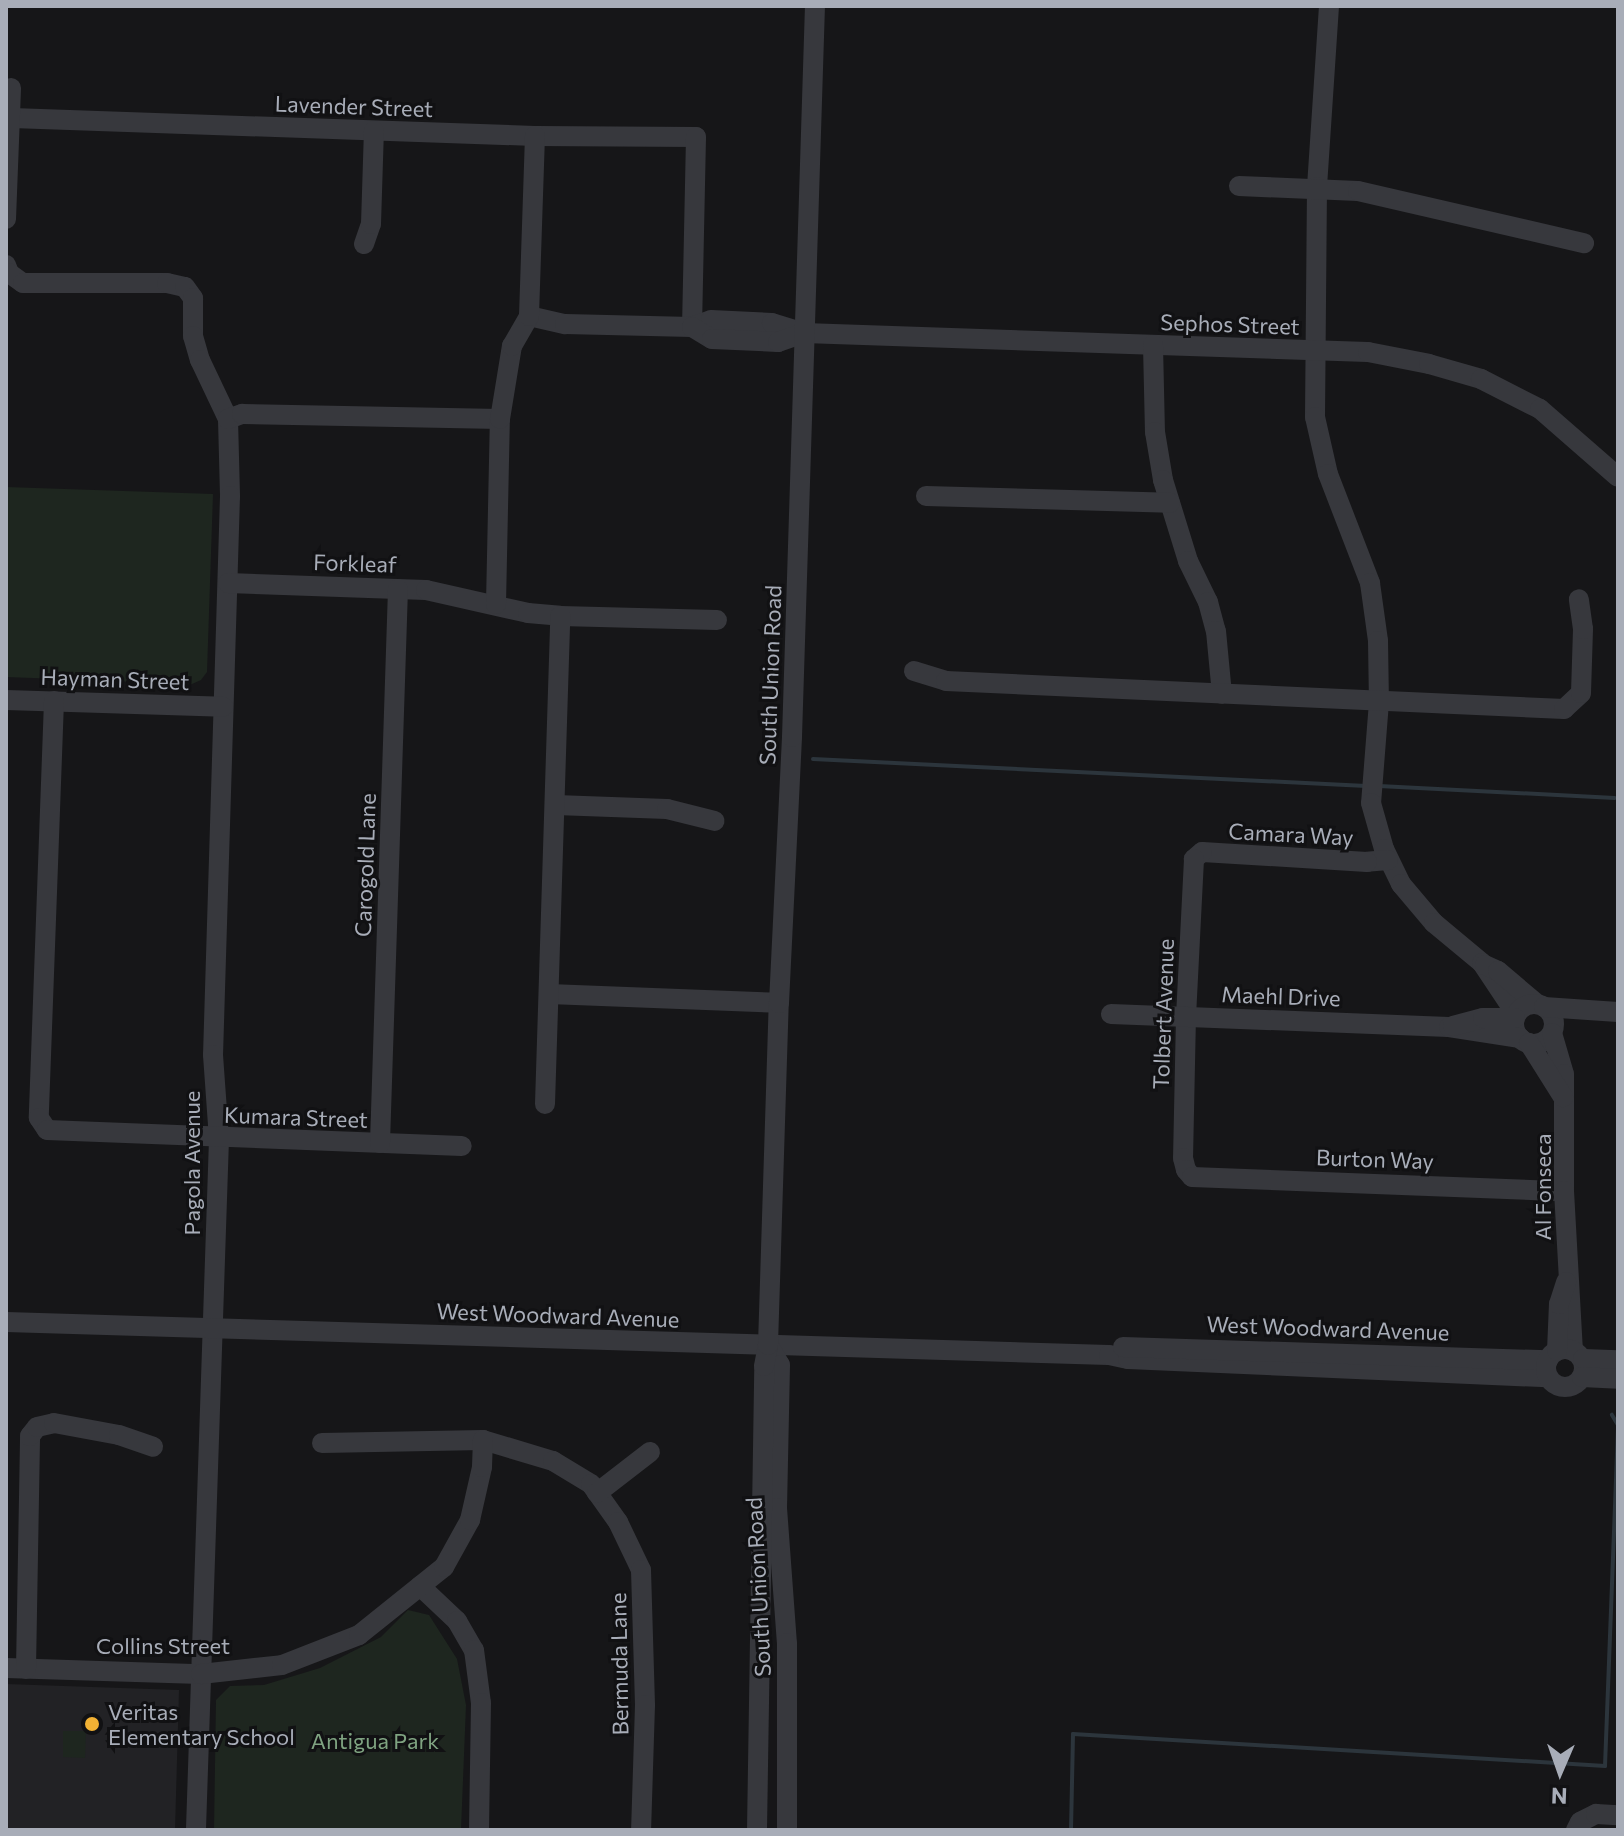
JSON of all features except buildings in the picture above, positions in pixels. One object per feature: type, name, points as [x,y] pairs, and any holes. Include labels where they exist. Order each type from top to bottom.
[{"type":"street","name":"South Union Road","points":[[757,1830],[759,1507],[793,721],[815,6]]},
{"type":"street","points":[[1329,6],[1317,187],[1315,417],[1328,474],[1370,583],[1378,641],[1379,702],[1370,779],[1376,825],[1388,860],[1415,903],[1482,963],[1498,971],[1552,1015],[1552,1031]]},
{"type":"street","points":[[6,219],[11,88]]},
{"type":"street","name":"Lavender Street","points":[[12,118],[535,136],[696,137],[692,327]]},
{"type":"street","points":[[364,244],[371,224],[374,131]]},
{"type":"street","points":[[487,603],[500,419],[512,346],[529,316],[535,136]]},
{"type":"street","points":[[1239,186],[1317,187],[1403,199],[1584,243]]},
{"type":"street","points":[[6,265],[9,273],[23,283],[167,283],[185,287],[193,298],[193,336],[200,360],[228,419],[242,414],[500,419]]},
{"type":"street","name":"Sephos Street","points":[[529,316],[565,324],[692,327],[711,320],[726,320],[772,323],[804,333],[1368,352],[1429,364],[1481,379],[1540,409],[1618,477]]},
{"type":"street","points":[[1153,345],[1155,432],[1170,503],[1216,631],[1222,694]]},
{"type":"street","name":"Pagola Avenue","points":[[196,1830],[219,1139],[213,1055],[228,583],[228,419]]},
{"type":"street","points":[[926,496],[1170,503]]},
{"type":"street","name":"Forkleaf","points":[[228,583],[426,590],[528,613],[717,620]]},
{"type":"street","name":"Carogold Lane","points":[[380,1143],[398,589]]},
{"type":"street","points":[[914,671],[946,681],[1564,709],[1581,693],[1583,629],[1579,599]]},
{"type":"street","points":[[545,1104],[560,616]]},
{"type":"street","name":"Hayman Street","points":[[6,700],[223,707]]},
{"type":"street","name":"Kumara Street","points":[[54,701],[39,1118],[47,1130],[462,1146]]},
{"type":"street","points":[[556,805],[667,809],[715,821]]},
{"type":"street","name":"Camara Way","points":[[1194,859],[1202,852],[1335,861],[1388,860]]},
{"type":"street","name":"Tolbert Avenue","points":[[1186,1170],[1183,1158],[1186,1016],[1194,859]]},
{"type":"street","name":"Al Fonseca","points":[[1482,963],[1563,1097]]},
{"type":"street","points":[[549,994],[779,1003]]},
{"type":"street","points":[[1483,1018],[1495,1007],[1501,994]]},
{"type":"street","points":[[1526,1005],[1618,1014],[1552,1031],[1543,1041],[1520,1028],[1526,1005]]},
{"type":"street","name":"Maehl Drive","points":[[1111,1014],[1520,1028]]},
{"type":"street","name":"Maehl Drive","points":[[1449,1027],[1483,1018],[1520,1028]]},
{"type":"street","name":"Al Fonseca","points":[[1552,1031],[1564,1074],[1567,1143],[1564,1191],[1568,1279],[1573,1306],[1565,1362]]},
{"type":"street","name":"Burton Way","points":[[1186,1170],[1192,1177],[1564,1191]]},
{"type":"street","name":"West Woodward Avenue","points":[[6,1322],[1109,1355],[1128,1359],[1618,1360]]},
{"type":"street","name":"South Union Road","points":[[768,1345],[780,1365],[777,1508],[787,1643],[787,1830]]},
{"type":"street","name":"West Woodward Avenue","points":[[1565,1362],[1618,1379]]},
{"type":"street","points":[[16,1668],[30,1436],[37,1427],[54,1423],[119,1435],[153,1447]]},
{"type":"street","name":"Collins Street","points":[[16,1668],[201,1674],[282,1665],[359,1635],[444,1567],[470,1520],[482,1467],[483,1440]]},
{"type":"street","name":"Bermuda Lane","points":[[322,1443],[483,1440],[553,1461],[591,1484],[618,1522],[641,1570],[645,1705],[641,1830]]},
{"type":"street","points":[[597,1493],[650,1452]]},
{"type":"street","points":[[420,1586],[457,1621],[474,1650],[481,1703],[479,1830]]},
{"type":"street","points":[[1578,1826],[1596,1814],[1618,1815]]},
{"type":"shaded area","name":"Veritas Elementary School","points":[[6,1684],[179,1690],[175,1830],[6,1830]]},
{"type":"green space","points":[[6,487],[213,494],[207,672],[201,680],[192,684],[6,677]]},
{"type":"green space","name":"Antigua Park","points":[[408,1610],[429,1615],[457,1659],[466,1705],[461,1830],[214,1830],[216,1700],[230,1686],[264,1685],[320,1668],[381,1637]]},
{"type":"green space","points":[[63,1731],[86,1731],[85,1758],[63,1757]]},
{"type":"waterway","points":[[813,759],[1366,786]]},
{"type":"waterway","points":[[1379,786],[1615,798]]},
{"type":"waterway","points":[[1071,1830],[1073,1734],[1605,1766],[1618,1425],[1612,1415]]},
{"type":"place","name":"Veritas Elementary School","points":[[92,1724]]}]
